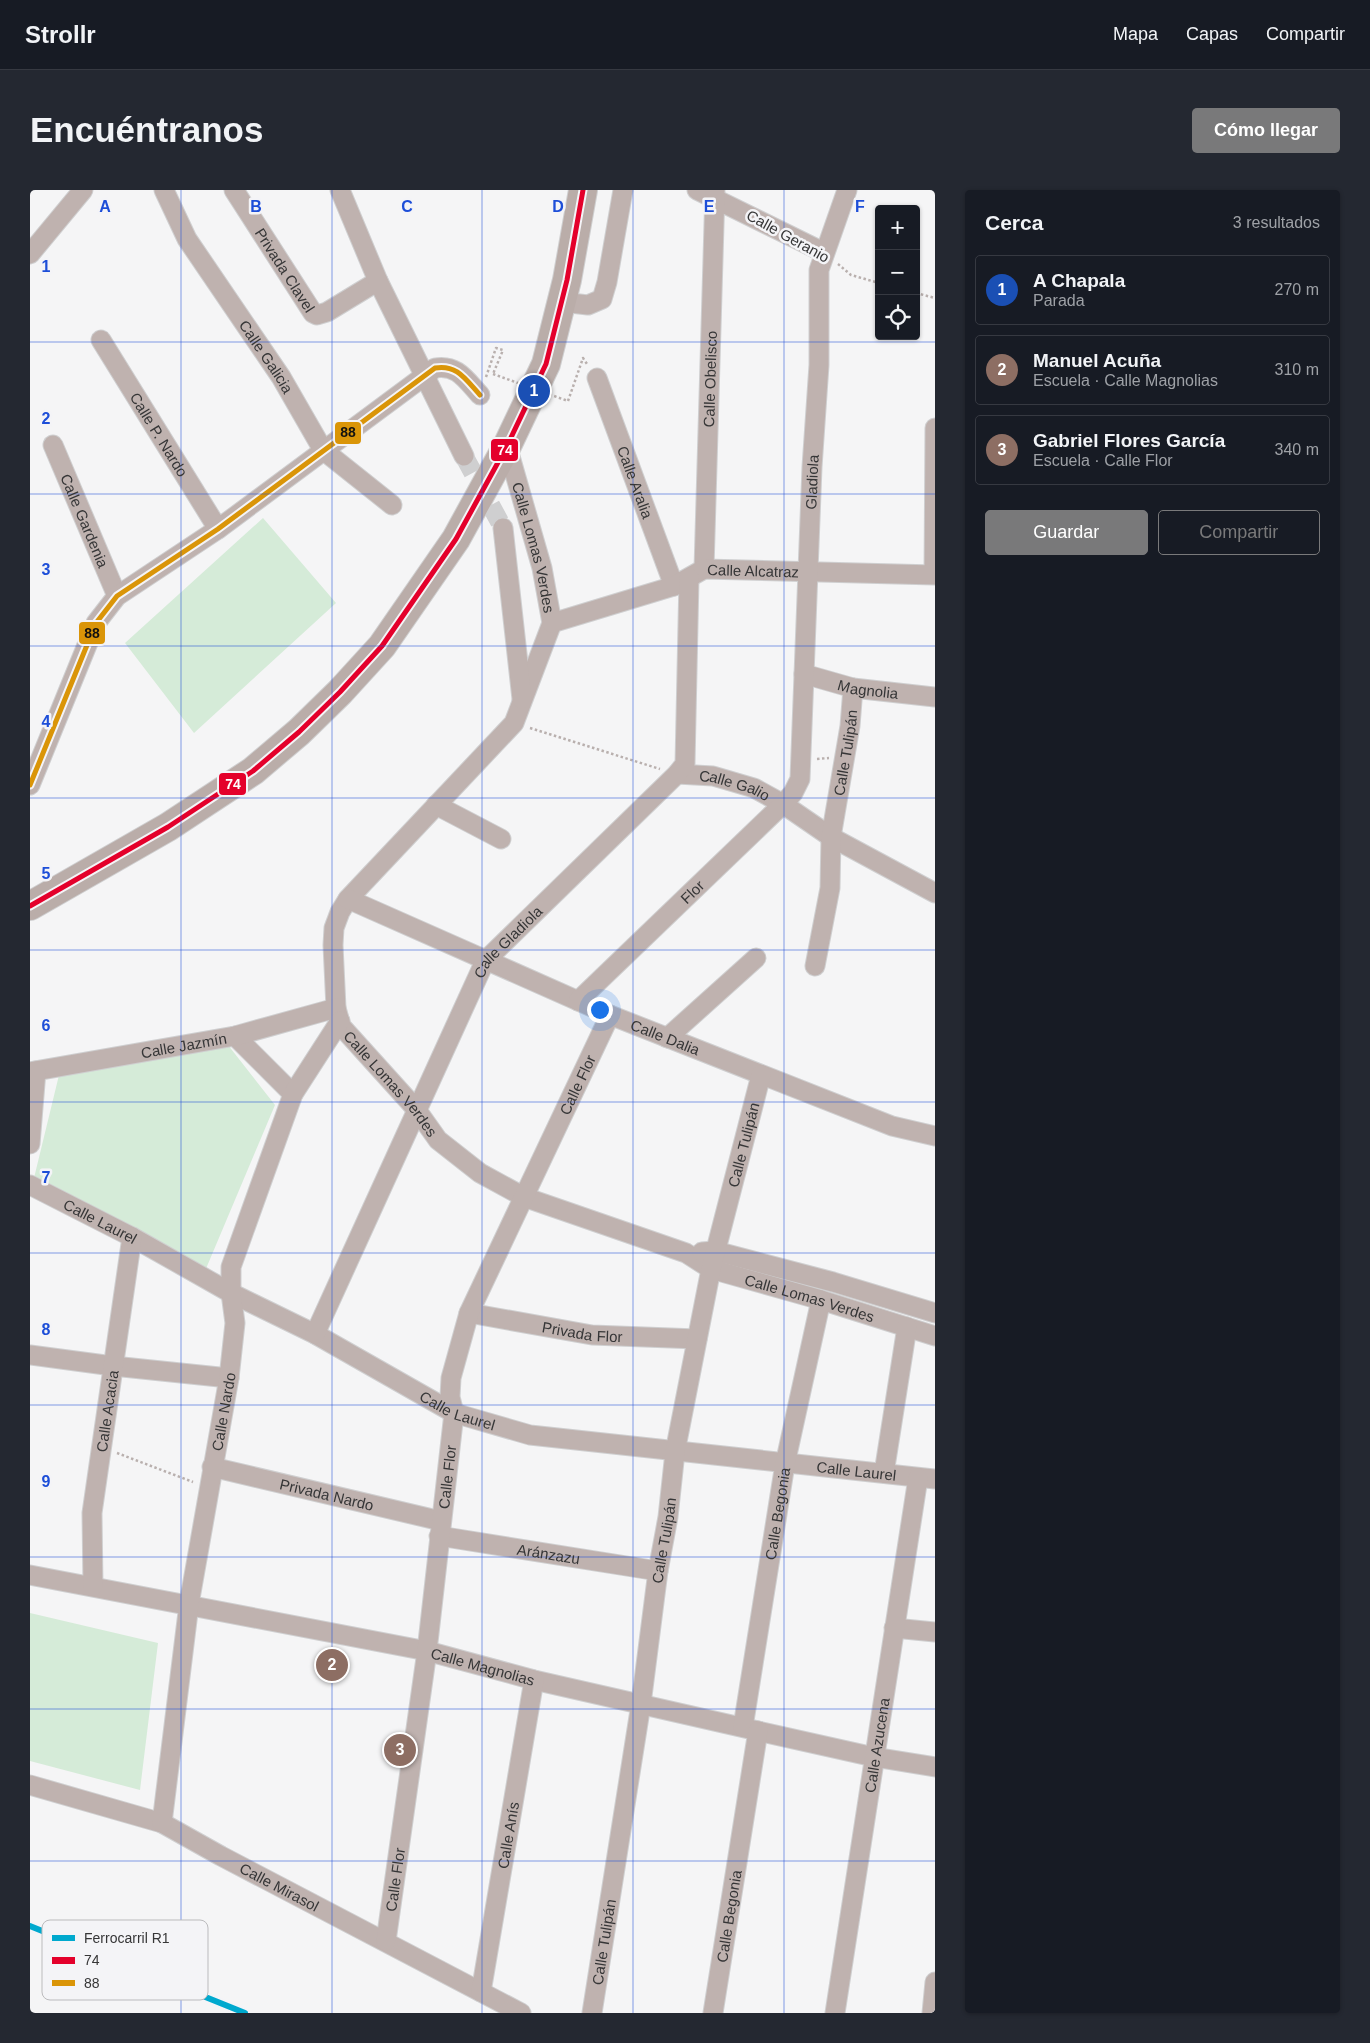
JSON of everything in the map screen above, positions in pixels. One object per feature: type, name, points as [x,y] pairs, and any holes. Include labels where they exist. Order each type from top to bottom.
[{"type":"highway","points":[[30,906],[168,827],[253,771],[299,732],[340,692],[382,646],[456,540],[507,446],[546,364],[562,302],[583,190]]},
{"type":"street","points":[[30,254],[83,190]]},
{"type":"street","name":"Calle Galicia","points":[[164,190],[187,239],[281,377],[323,450],[392,505]]},
{"type":"street","name":"Privada Clavel","points":[[234,190],[313,313],[317,315],[327,312],[378,281]]},
{"type":"street","points":[[340,190],[378,281],[464,456]]},
{"type":"street","points":[[562,302],[588,305],[602,299],[607,282],[623,190]]},
{"type":"street","name":"Calle Geranio","points":[[697,190],[715,194],[824,252]]},
{"type":"street","name":"Gladiola","points":[[801,770],[812,467],[818,374],[818,270],[847,190]]},
{"type":"street","name":"Calle Obelisco","points":[[689,578],[715,194]]},
{"type":"street","name":"Calle P. Nardo","points":[[101,340],[218,529]]},
{"type":"street","points":[[30,785],[96,623],[117,596],[218,529],[435,368],[444,366],[454,368],[480,395]]},
{"type":"street","name":"Calle Aralia","points":[[597,378],[689,578]]},
{"type":"street","points":[[934,574],[935,428]]},
{"type":"street","name":"Calle Gardenia","points":[[53,445],[117,596]]},
{"type":"street","name":"Calle Lomas Verdes","points":[[507,446],[542,568],[552,623],[514,722],[348,899],[340,912],[334,928],[333,965],[338,1015],[341,1026],[416,1109],[438,1140],[480,1173],[524,1197],[713,1260],[821,1300],[935,1336]]},
{"type":"street","name":"Calle Lomas Verdes","points":[[504,528],[522,704]]},
{"type":"street","name":"Calle Alcatraz","points":[[552,623],[689,578],[809,572],[934,574]]},
{"type":"street","name":"Calle Gladiola","points":[[315,1334],[485,961],[677,774],[685,764],[687,749],[689,578]]},
{"type":"street","name":"Magnolia","points":[[804,674],[853,688],[935,697]]},
{"type":"street","name":"Calle Tulipán","points":[[815,966],[830,888],[831,837],[850,726],[853,688]]},
{"type":"street","name":"Flor","points":[[578,1001],[783,804],[793,793],[801,770]]},
{"type":"street","name":"Calle Galio","points":[[677,774],[713,776],[754,788],[783,804],[831,837],[935,893]]},
{"type":"street","points":[[436,805],[501,839]]},
{"type":"street","name":"Calle Dalia","points":[[348,899],[610,1015],[892,1126],[935,1136]]},
{"type":"street","points":[[667,1038],[756,958]]},
{"type":"street","name":"Calle Jazmín","points":[[33,1071],[235,1036],[338,1015]]},
{"type":"street","name":"Calle Nardo","points":[[162,1823],[189,1604],[229,1378],[235,1323],[230,1293],[231,1267],[293,1094],[338,1015]]},
{"type":"street","name":"Calle Flor","points":[[386,1941],[427,1651],[454,1413],[450,1397],[451,1378],[469,1312],[610,1015]]},
{"type":"street","points":[[235,1036],[293,1094]]},
{"type":"street","points":[[30,1144],[33,1071]]},
{"type":"street","name":"Calle Tulipán","points":[[592,2013],[642,1704],[675,1452],[713,1260],[761,1075]]},
{"type":"street","name":"Calle Laurel","points":[[30,1185],[132,1237],[230,1293],[315,1334],[454,1413],[530,1435],[927,1478]]},
{"type":"street","name":"Calle Acacia","points":[[93,1586],[92,1513],[103,1448],[112,1366],[132,1237]]},
{"type":"street","name":"Calle Lomas Verdes","points":[[713,1260],[833,1282],[935,1313]]},
{"type":"street","name":"Calle Begonia","points":[[713,2013],[785,1464],[821,1300]]},
{"type":"street","name":"Privada Flor","points":[[469,1312],[592,1335],[696,1339]]},
{"type":"street","points":[[884,1473],[907,1326]]},
{"type":"street","points":[[30,1356],[229,1378]]},
{"type":"street","name":"Privada Nardo","points":[[212,1467],[440,1529]]},
{"type":"street","name":"Calle Azucena","points":[[835,2013],[894,1628],[927,1478]]},
{"type":"street","name":"Aránzazu","points":[[440,1529],[658,1571]]},
{"type":"street","name":"Calle Magnolias","points":[[30,1574],[427,1651],[534,1680],[874,1757],[935,1767]]},
{"type":"street","points":[[894,1628],[935,1632]]},
{"type":"street","name":"Calle Anís","points":[[481,1992],[534,1680]]},
{"type":"street","name":"Calle Mirasol","points":[[30,1785],[162,1823],[221,1856],[521,2013]]},
{"type":"street","points":[[932,2013],[935,1982]]},
{"type":"path","name":"Calle Geranio","points":[[824,252],[850,275],[875,281]]},
{"type":"path","points":[[920,294],[935,298]]},
{"type":"path","points":[[480,395],[496,348],[503,350],[493,374],[568,401]]},
{"type":"path","name":"Calle Galio","points":[[514,722],[677,774]]},
{"type":"path","points":[[801,770],[816,759],[845,757]]},
{"type":"path","points":[[103,1448],[209,1488]]},
{"type":"green space","points":[[263,518],[336,603],[194,733],[125,643]]},
{"type":"green space","points":[[228,1045],[275,1105],[205,1271],[34,1178],[59,1075]]},
{"type":"green space","points":[[30,1613],[158,1643],[140,1790],[30,1761]]},
{"type":"tunnel","points":[[464,456],[503,528]]},
{"type":"rail line","name":"R1","points":[[30,1926],[42,1931]]},
{"type":"rail line","name":"R1","points":[[208,1998],[245,2013]]},
{"type":"transit line","name":"74","points":[[30,906],[168,827],[253,771],[299,732],[340,692],[382,646],[456,539],[507,446],[546,364],[567,280],[583,190]]},
{"type":"transit line","name":"88","points":[[30,785],[96,623],[117,596],[218,529],[435,368],[449,368],[461,374],[480,395]]},
{"type":"place","name":"A Chapala","points":[[534,391]]},
{"type":"place","name":"Manuel Acuña","points":[[332,1665]]},
{"type":"place","name":"Gabriel Flores García","points":[[400,1750]]}]
